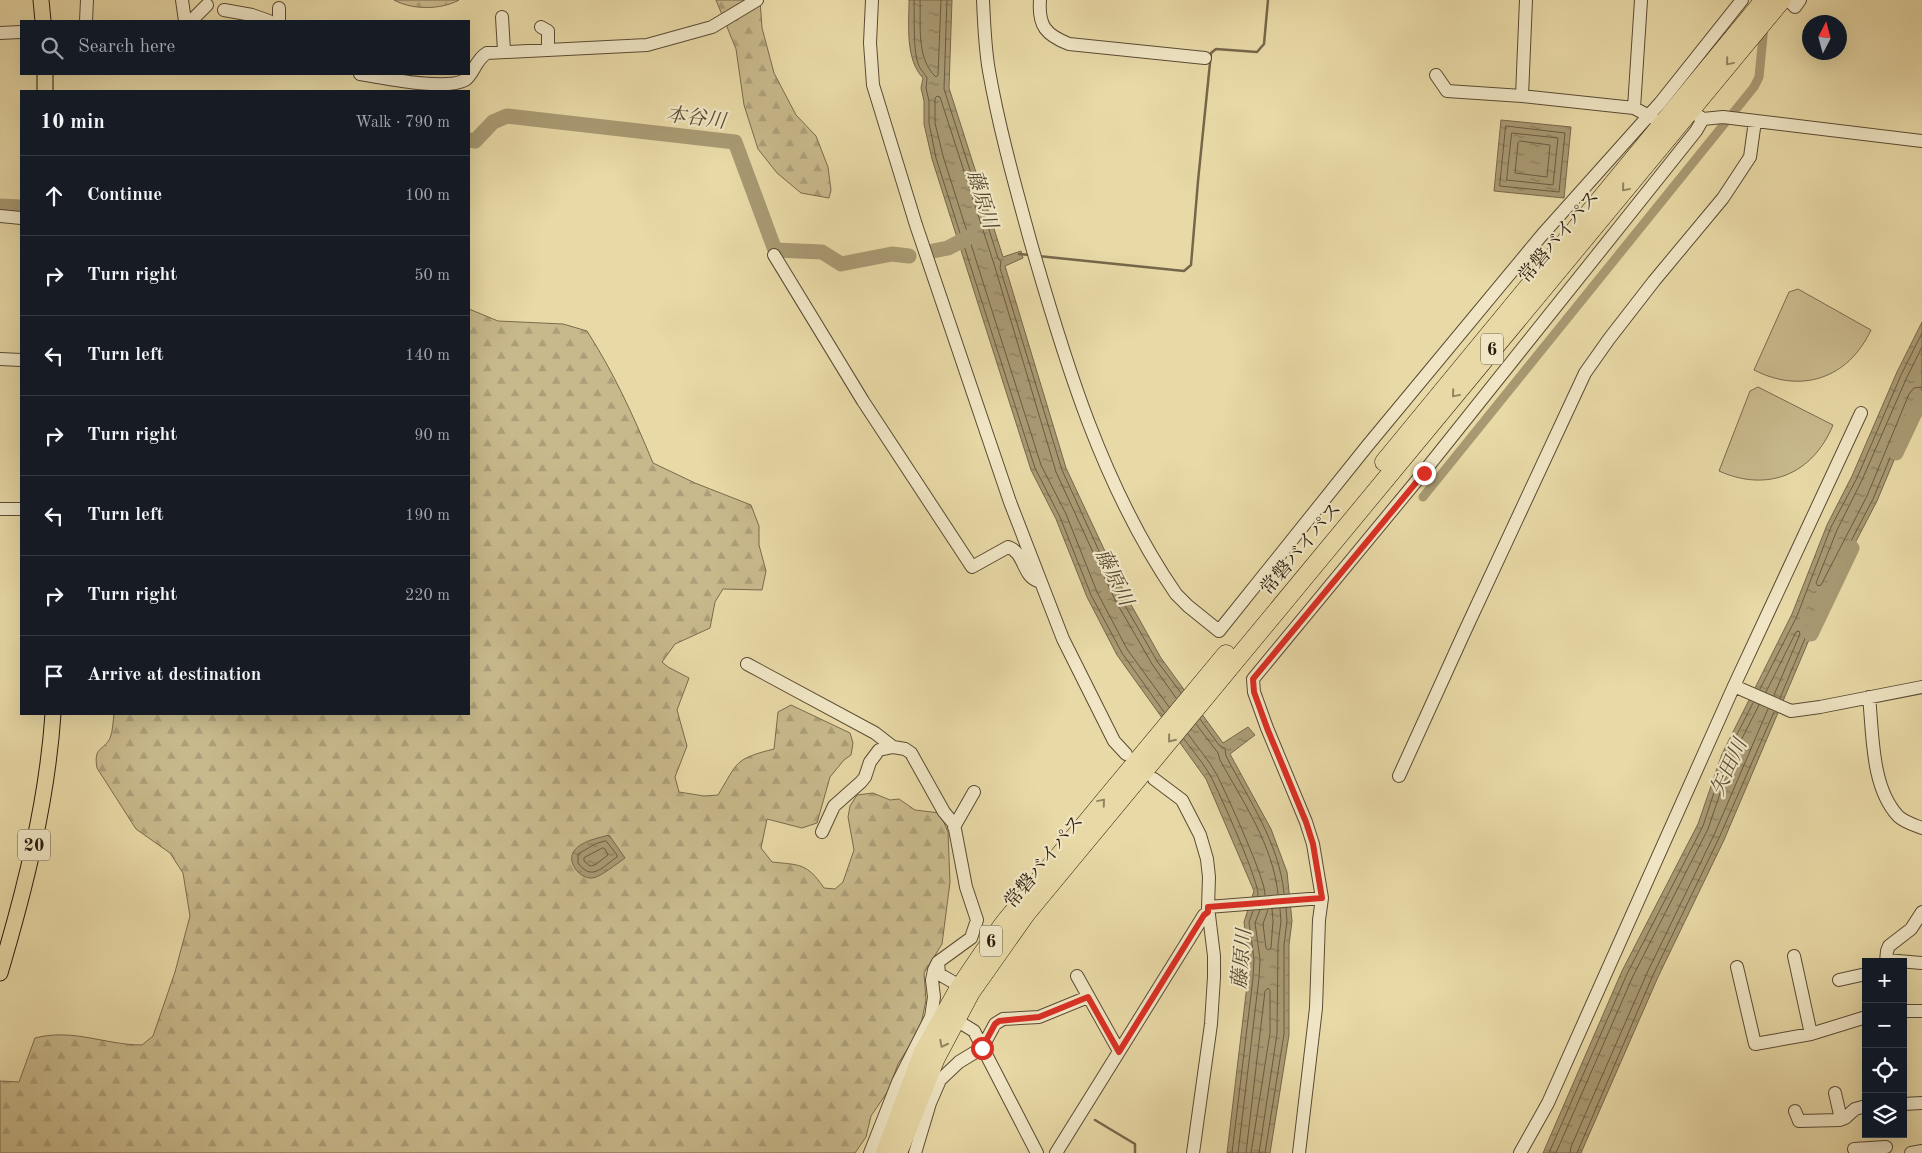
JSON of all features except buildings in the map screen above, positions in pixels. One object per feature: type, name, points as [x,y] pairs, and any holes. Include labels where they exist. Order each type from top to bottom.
[{"type":"highway","name":"常磐バイパス","points":[[1221,669],[1251,625],[1419,418],[1655,119],[1764,10],[1782,0]]},
{"type":"highway","name":"常磐バイパス","points":[[885,1153],[923,1052],[960,986],[1004,923],[1696,115],[1764,10]]},
{"type":"highway","name":"常磐バイパス","points":[[898,1153],[936,1058],[970,992],[1026,914],[1142,764]]},
{"type":"main road","points":[[41,0],[43,20]]},
{"type":"main road","points":[[45,75],[45,90]]},
{"type":"main road","name":"20","points":[[0,973],[16,919],[40,820],[53,715]]},
{"type":"street","points":[[86,20],[87,0]]},
{"type":"street","points":[[182,0],[185,20]]},
{"type":"street","points":[[470,75],[482,56],[487,53],[635,46],[658,42],[712,28],[757,0]]},
{"type":"street","points":[[872,0],[870,43],[873,85],[878,103],[916,225],[1010,502],[1040,581],[1063,639],[1114,741],[1182,800],[1200,835],[1208,868],[1208,909],[1214,956],[1214,977],[1211,1024],[1193,1153]]},
{"type":"street","points":[[984,0],[988,70],[1024,217],[1073,380],[1108,473],[1124,505],[1176,594],[1220,631],[1368,445],[1529,250],[1655,119],[1660,103],[1742,0]]},
{"type":"street","points":[[1040,0],[1039,12],[1044,27],[1054,38],[1069,44],[1205,58]]},
{"type":"street","points":[[1522,96],[1526,0]]},
{"type":"street","points":[[1634,108],[1641,0]]},
{"type":"street","points":[[1788,0],[1795,7],[1800,0]]},
{"type":"street","points":[[192,20],[206,5]]},
{"type":"street","points":[[278,8],[279,20]]},
{"type":"street","points":[[224,10],[252,15],[266,20]]},
{"type":"street","points":[[502,17],[504,51]]},
{"type":"street","points":[[541,27],[548,31],[548,49]]},
{"type":"street","points":[[0,33],[20,32]]},
{"type":"street","points":[[374,75],[434,84],[461,82],[470,75]]},
{"type":"street","points":[[1436,75],[1446,92],[1522,96],[1634,108],[1655,119]]},
{"type":"street","points":[[1299,1153],[1316,1008],[1319,920],[1322,898],[1313,844],[1306,822],[1267,728],[1254,692],[1253,679],[1424,473],[1696,132],[1696,115],[1922,141]]},
{"type":"street","points":[[1399,776],[1585,373],[1609,339],[1740,174],[1750,157],[1755,121]]},
{"type":"street","points":[[0,216],[20,218]]},
{"type":"street","points":[[774,255],[863,401],[972,567],[1008,547],[1019,554],[1032,579],[1040,581]]},
{"type":"street","points":[[0,359],[20,360]]},
{"type":"street","points":[[1520,1153],[1551,1095],[1861,413]]},
{"type":"street","points":[[0,509],[20,509]]},
{"type":"street","points":[[747,664],[875,733],[893,747]]},
{"type":"street","points":[[1735,687],[1791,711],[1922,687]]},
{"type":"street","points":[[1869,697],[1880,785],[1887,802],[1899,818],[1922,828]]},
{"type":"street","points":[[822,832],[834,806],[861,782],[875,754],[879,750],[893,747],[905,749],[911,753],[944,812],[954,826],[966,887],[977,920],[971,938],[938,962],[934,970],[934,997],[931,1017],[898,1082],[870,1153]]},
{"type":"street","points":[[954,826],[974,792]]},
{"type":"street","points":[[1208,909],[1322,898]]},
{"type":"street","points":[[1056,1153],[1208,909]]},
{"type":"street","points":[[1886,958],[1886,951],[1889,946],[1911,929],[1918,926],[1922,912]]},
{"type":"street","points":[[1794,956],[1811,1034]]},
{"type":"street","points":[[938,962],[939,974],[960,986]]},
{"type":"street","points":[[1907,962],[1922,963]]},
{"type":"street","points":[[1737,967],[1755,1044],[1811,1034],[1862,1018]]},
{"type":"street","points":[[1839,980],[1862,975]]},
{"type":"street","points":[[1077,976],[1119,1052]]},
{"type":"street","points":[[933,987],[941,989],[946,993],[951,1003]]},
{"type":"street","points":[[915,1153],[932,1097],[940,1080],[959,1062],[982,1048],[995,1024],[999,1021],[1039,1017],[1088,997]]},
{"type":"street","points":[[1907,1012],[1922,1011]]},
{"type":"street","points":[[956,1020],[974,1031],[1037,1153]]},
{"type":"street","points":[[1835,1093],[1841,1119]]},
{"type":"street","points":[[1907,1104],[1922,1102]]},
{"type":"street","points":[[1795,1111],[1799,1121],[1802,1122],[1841,1119],[1855,1109],[1862,1107]]},
{"type":"street","points":[[1854,1149],[1886,1145]]},
{"type":"street","points":[[1911,1153],[1922,1151]]},
{"type":"green space","points":[[394,0],[459,0],[444,6],[426,8],[409,6]]},
{"type":"green space","points":[[716,0],[760,0],[762,28],[774,73],[796,115],[816,136],[828,167],[831,190],[829,198],[801,193],[777,173],[758,149],[744,105],[736,49]]},
{"type":"green space","points":[[1798,289],[1871,330],[1861,347],[1850,360],[1836,371],[1806,381],[1789,381],[1754,370],[1789,292]]},
{"type":"green space","points":[[470,309],[498,321],[563,324],[587,331],[623,396],[653,463],[695,483],[751,505],[759,526],[759,545],[766,571],[762,590],[723,589],[715,602],[710,628],[675,644],[662,662],[689,678],[677,710],[687,746],[675,777],[679,792],[704,796],[718,795],[738,763],[751,756],[774,749],[778,712],[791,705],[850,733],[853,743],[851,755],[844,760],[830,777],[817,823],[802,828],[767,819],[761,848],[772,862],[802,867],[813,874],[824,888],[835,889],[843,882],[854,850],[848,817],[850,806],[857,795],[873,793],[890,800],[899,799],[915,810],[940,813],[948,832],[950,882],[942,944],[924,973],[926,1000],[920,1029],[898,1064],[888,1091],[871,1116],[866,1137],[855,1153],[0,1153],[0,1081],[19,1082],[35,1038],[63,1035],[142,1045],[153,1036],[175,972],[190,916],[183,873],[170,853],[136,829],[97,768],[96,756],[108,742],[114,715],[470,715]]},
{"type":"green space","points":[[1758,387],[1833,425],[1814,456],[1801,467],[1787,475],[1755,480],[1719,471],[1750,391]]},
{"type":"water","name":"藤原川","points":[[909,0],[952,0],[949,88],[1003,257],[1021,251],[1023,258],[1005,266],[1066,468],[1125,594],[1161,658],[1223,743],[1248,727],[1255,735],[1230,754],[1271,829],[1287,872],[1292,921],[1289,945],[1289,1035],[1270,1153],[1227,1153],[1248,977],[1249,960],[1244,922],[1254,891],[1206,779],[1117,655],[1087,597],[1056,519],[1031,470],[932,159],[924,124],[924,101],[921,88],[923,78],[913,61],[909,41]]},
{"type":"water","points":[[1501,120],[1571,127],[1564,198],[1494,191]]},
{"type":"water","points":[[1922,322],[1922,393],[1877,501],[1828,595],[1724,840],[1658,977],[1581,1153],[1543,1153],[1622,971],[1698,824],[1722,754],[1792,614],[1827,525],[1852,476],[1897,372]]},
{"type":"water","points":[[609,835],[625,858],[599,876],[587,878],[583,876],[573,865],[572,855],[574,851],[585,842]]},
{"type":"waterway","points":[[1038,256],[1184,271],[1191,265],[1211,53],[1216,49],[1257,52],[1264,44],[1268,0]]},
{"type":"waterway","points":[[1423,497],[1754,87],[1759,77],[1764,26]]},
{"type":"waterway","name":"本谷川","points":[[470,140],[475,141],[493,122],[507,116],[735,142],[775,250],[822,252],[841,264],[892,254],[909,256]]},
{"type":"waterway","name":"本谷川","points":[[0,206],[20,207]]},
{"type":"waterway","name":"本谷川","points":[[933,251],[948,248],[971,236]]},
{"type":"waterway","points":[[1019,254],[1030,255]]},
{"type":"waterway","name":"矢田川","points":[[1896,453],[1922,398]]},
{"type":"waterway","name":"矢田川","points":[[1811,634],[1852,548]]},
{"type":"waterway","points":[[1095,1120],[1135,1144],[1135,1153]]},
{"type":"route","points":[[982,1048],[995,1024],[1003,1019],[1039,1017],[1088,997],[1119,1052],[1204,915],[1208,912],[1208,907],[1322,898],[1313,844],[1306,822],[1267,728],[1254,692],[1253,679],[1424,473]]}]
